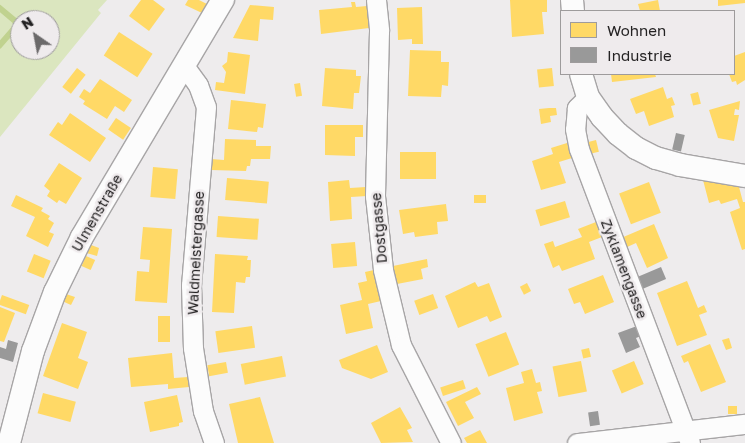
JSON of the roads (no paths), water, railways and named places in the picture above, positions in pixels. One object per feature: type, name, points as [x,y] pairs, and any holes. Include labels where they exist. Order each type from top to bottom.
[{"type":"street","name":"Ulmenstraße","points":[[9,443],[33,351],[55,292],[82,237],[185,67],[223,0]]},
{"type":"street","name":"Dostgasse","points":[[376,0],[379,31],[375,196],[383,270],[401,345],[451,443]]},
{"type":"street","name":"Waldmeistergasse","points":[[185,67],[198,85],[206,107],[191,285],[193,348],[203,410],[214,443]]},
{"type":"street","points":[[581,75],[588,97],[618,134],[636,148],[656,158],[680,165],[745,176]]},
{"type":"street","name":"Zyklamengasse","points":[[588,97],[578,108],[575,129],[579,149],[687,437]]},
{"type":"street","points":[[577,443],[687,437],[745,424]]},
{"type":"waterway","points":[[0,8],[19,24],[0,46]]}]
